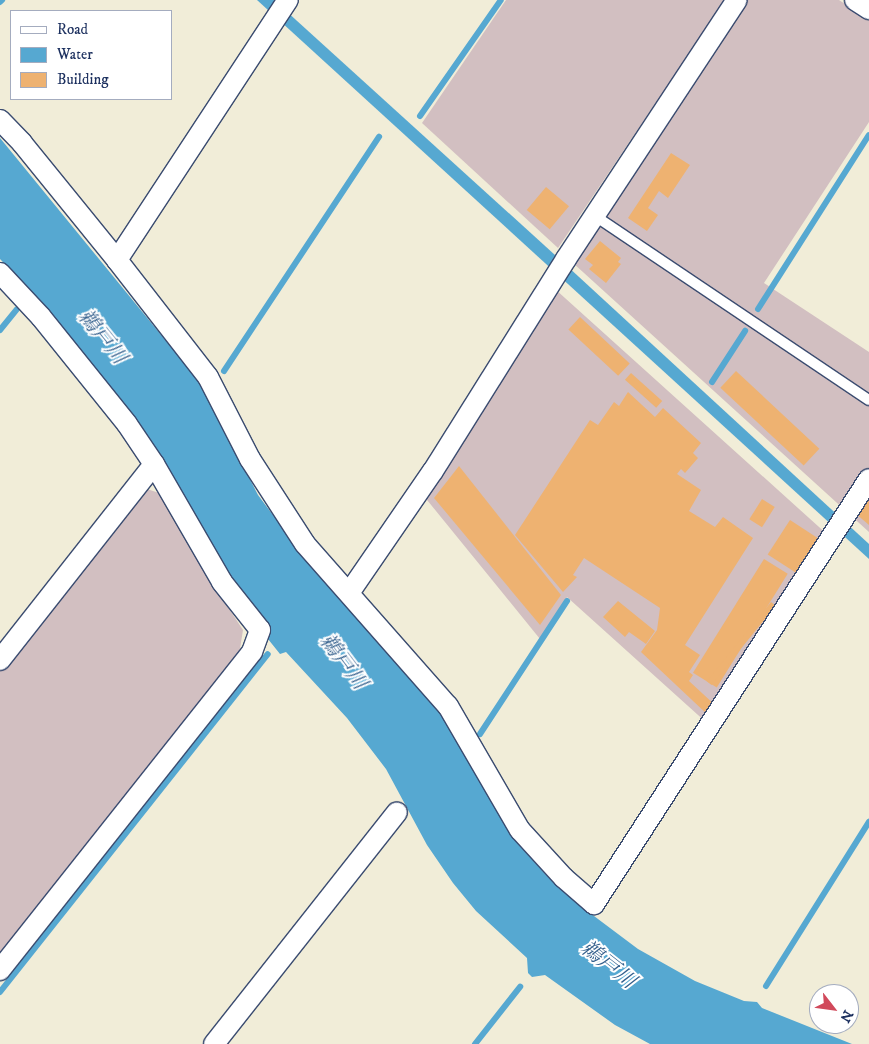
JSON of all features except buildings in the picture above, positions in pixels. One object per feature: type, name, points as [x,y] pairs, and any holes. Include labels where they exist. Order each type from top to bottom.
[{"type":"street","points":[[349,593],[433,471],[554,277],[737,0]]},
{"type":"street","points":[[855,0],[869,9]]},
{"type":"street","points":[[117,260],[287,2]]},
{"type":"street","points":[[0,120],[22,143],[117,260],[208,377],[250,459],[305,544],[448,706],[520,830],[564,878],[594,904],[869,480]]},
{"type":"street","points":[[0,273],[47,324],[127,424],[154,464],[222,582],[260,630],[252,652],[0,970]]},
{"type":"street","points":[[0,660],[154,464]]},
{"type":"street","points":[[214,1044],[397,812]]},
{"type":"lane","points":[[595,216],[869,400]]},
{"type":"shaded area","points":[[506,0],[725,0],[558,248],[422,123]]},
{"type":"shaded area","points":[[746,0],[839,0],[869,20],[869,122],[764,283],[869,352],[869,532],[573,263]]},
{"type":"shaded area","points":[[555,289],[829,536],[708,724],[567,597],[540,639],[423,495]]},
{"type":"shaded area","points":[[144,488],[159,493],[214,586],[243,630],[239,655],[0,958],[0,670]]},
{"type":"water","points":[[257,0],[274,0],[566,265],[869,544],[869,559]]},
{"type":"water","name":"鵜戸川","points":[[0,138],[189,369],[206,393],[258,495],[300,551],[436,705],[520,846],[548,877],[586,910],[638,949],[695,981],[744,1001],[757,1002],[762,1008],[809,1027],[809,1034],[827,1034],[852,1044],[650,1044],[615,1025],[545,975],[532,977],[528,973],[527,958],[476,911],[453,883],[427,845],[386,769],[347,718],[286,652],[280,654],[268,639],[270,633],[230,580],[48,310],[0,259]]},
{"type":"waterway","points":[[420,116],[501,0]]},
{"type":"waterway","points":[[758,309],[869,135]]},
{"type":"waterway","points":[[224,371],[379,137]]},
{"type":"waterway","points":[[0,330],[16,310]]},
{"type":"waterway","points":[[712,382],[745,331]]},
{"type":"waterway","points":[[480,734],[567,601]]},
{"type":"waterway","points":[[0,992],[268,654]]},
{"type":"waterway","points":[[766,986],[869,822]]},
{"type":"waterway","points":[[475,1044],[520,987]]}]
